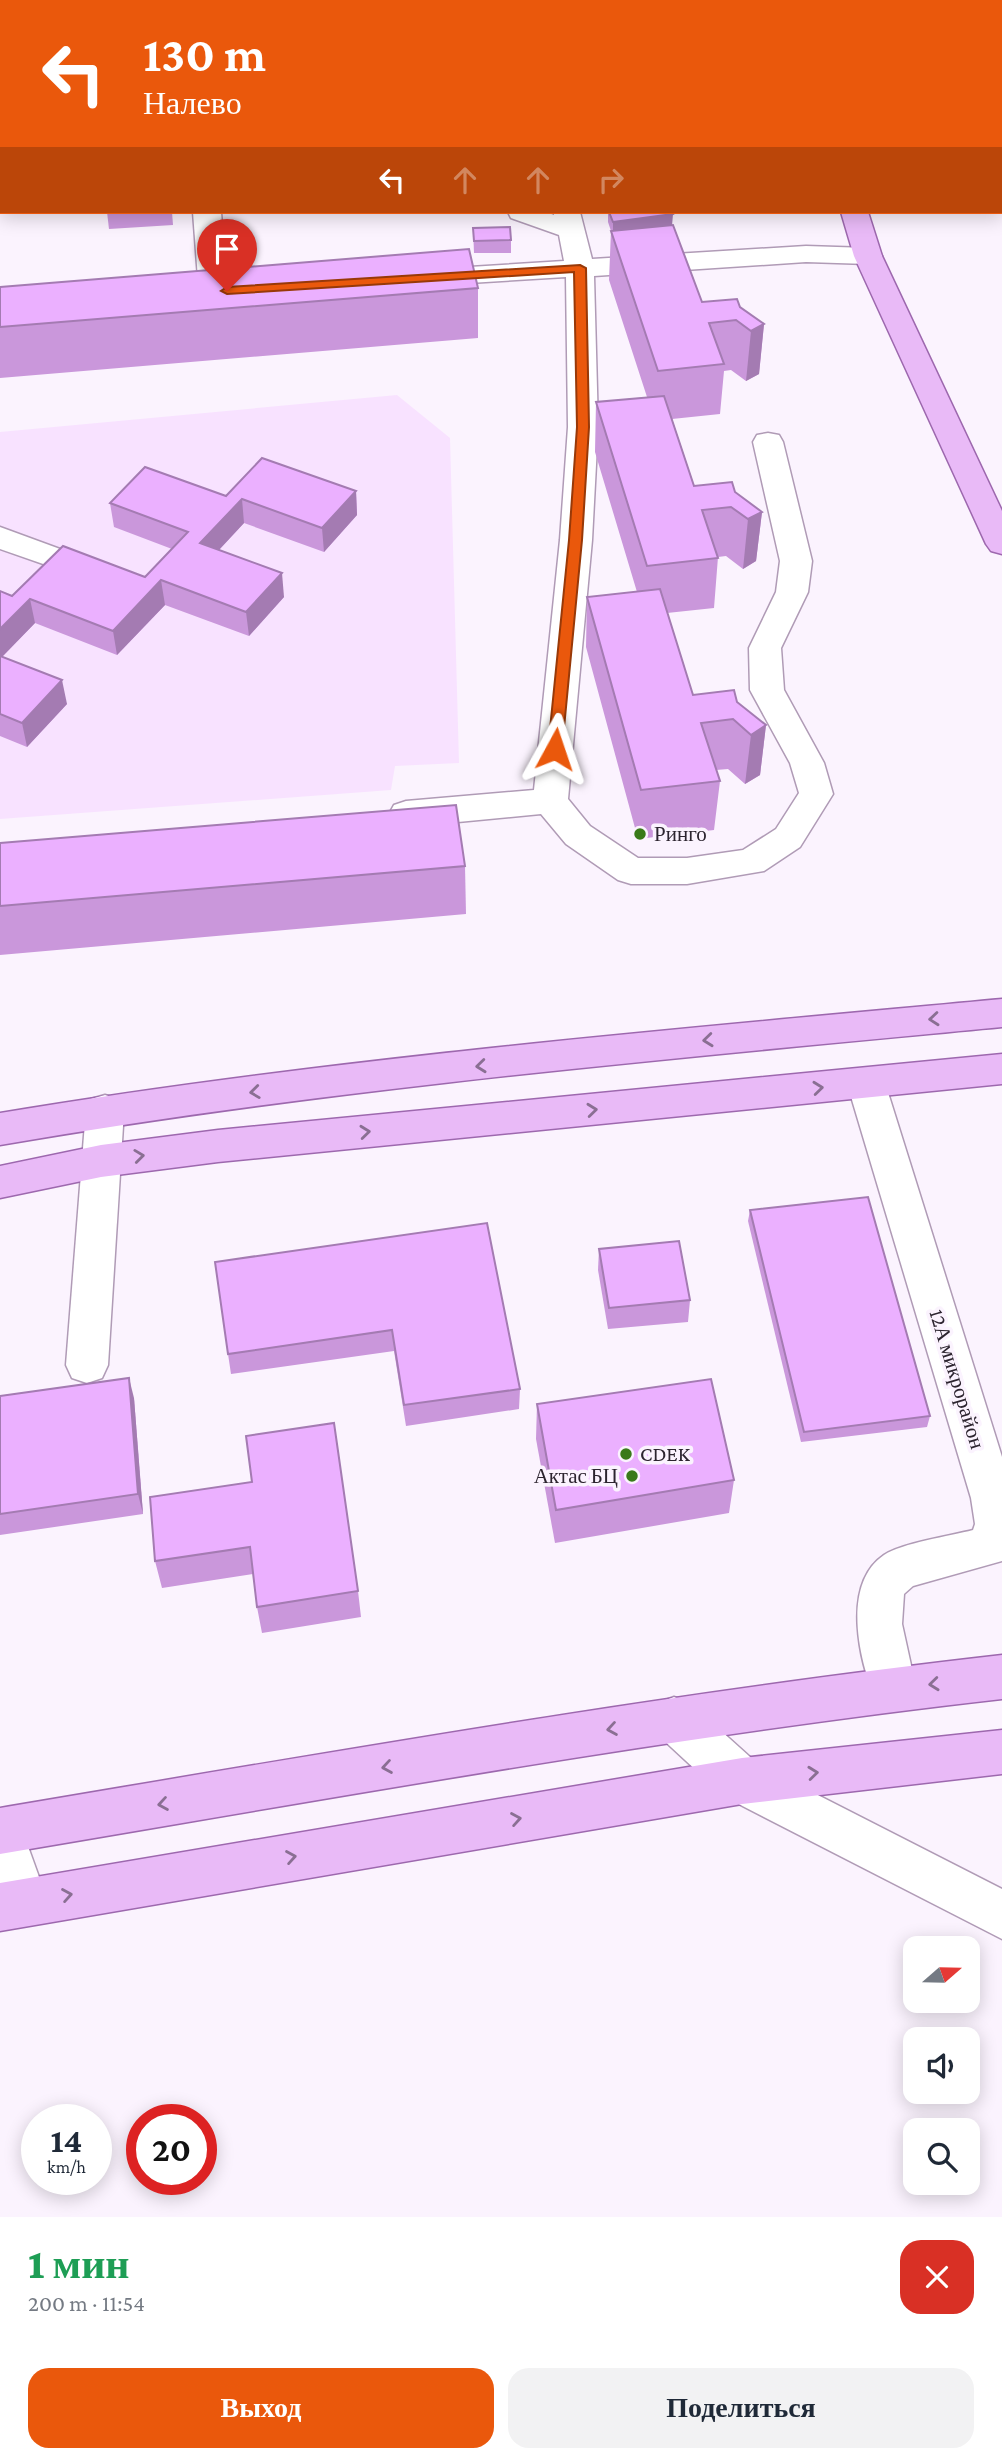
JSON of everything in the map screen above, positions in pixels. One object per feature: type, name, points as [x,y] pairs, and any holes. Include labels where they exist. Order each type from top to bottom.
[{"type":"main road","points":[[855,214],[868,256],[998,525]]},
{"type":"main road","points":[[0,1129],[105,1110],[723,1038],[1002,1013]]},
{"type":"main road","points":[[0,1182],[101,1161],[218,1146],[1002,1069]]},
{"type":"main road","points":[[0,1832],[674,1719],[893,1688],[1002,1677]]},
{"type":"main road","points":[[12,1905],[742,1781],[1002,1752]]},
{"type":"street","points":[[206,214],[214,292]]},
{"type":"street","points":[[532,214],[570,221],[580,268],[583,427],[576,540],[550,801],[578,835],[631,871],[687,871],[751,862],[788,838],[816,794],[807,763],[767,690],[765,648],[792,592],[796,561],[768,442]]},
{"type":"street","points":[[388,281],[806,254],[868,256]]},
{"type":"street","points":[[0,537],[49,556]]},
{"type":"street","points":[[371,817],[550,801]]},
{"type":"street","name":"12А микрорайон","points":[[866,1083],[993,1498],[997,1524],[989,1546],[900,1569],[889,1576],[882,1587],[877,1608],[893,1688]]},
{"type":"street","points":[[88,1366],[105,1110]]},
{"type":"street","points":[[674,1719],[742,1781],[1002,1915]]},
{"type":"street","points":[[0,1832],[12,1905]]},
{"type":"shaded area","points":[[397,395],[450,438],[459,763],[395,766],[391,790],[0,819],[0,432]]},
{"type":"building","points":[[610,214],[673,214],[613,222]]},
{"type":"building","points":[[673,225],[702,302],[737,299],[740,307],[764,324],[751,331],[736,320],[709,323],[724,364],[658,371],[611,231]]},
{"type":"building","points":[[510,227],[511,240],[474,241],[473,228]]},
{"type":"building","points":[[469,249],[478,288],[0,327],[0,287]]},
{"type":"building","points":[[664,396],[694,486],[732,482],[735,492],[762,512],[748,519],[731,507],[702,510],[718,558],[647,566],[596,402]]},
{"type":"building","points":[[262,458],[356,491],[322,528],[242,499],[200,543],[282,573],[246,612],[161,580],[113,631],[30,599],[0,629],[0,591],[12,596],[63,546],[145,577],[188,532],[110,503],[145,467],[226,496]]},
{"type":"building","points":[[660,589],[693,695],[734,690],[737,702],[766,725],[751,735],[733,719],[701,723],[720,781],[641,790],[587,597]]},
{"type":"building","points":[[0,656],[62,680],[22,723],[0,714]]},
{"type":"building","points":[[456,805],[465,866],[0,906],[0,843]]},
{"type":"building","points":[[868,1197],[930,1416],[804,1432],[750,1210]]},
{"type":"building","points":[[487,1223],[520,1389],[404,1405],[392,1330],[228,1354],[215,1262]]},
{"type":"building","points":[[679,1241],[690,1300],[609,1308],[599,1249]]},
{"type":"building","points":[[129,1378],[138,1494],[0,1514],[0,1396]]},
{"type":"building","name":"Актас БЦ","points":[[711,1379],[734,1480],[556,1510],[537,1404]]},
{"type":"building","points":[[334,1423],[358,1591],[257,1607],[250,1547],[155,1561],[150,1497],[252,1482],[246,1436]]},
{"type":"place","name":"Ринго","points":[[640,834]]},
{"type":"place","name":"CDEK","points":[[626,1454]]},
{"type":"place","name":"Актас БЦ","points":[[632,1476]]},
{"type":"route","points":[[227,291],[580,268],[583,427],[576,540],[555,749]]}]
